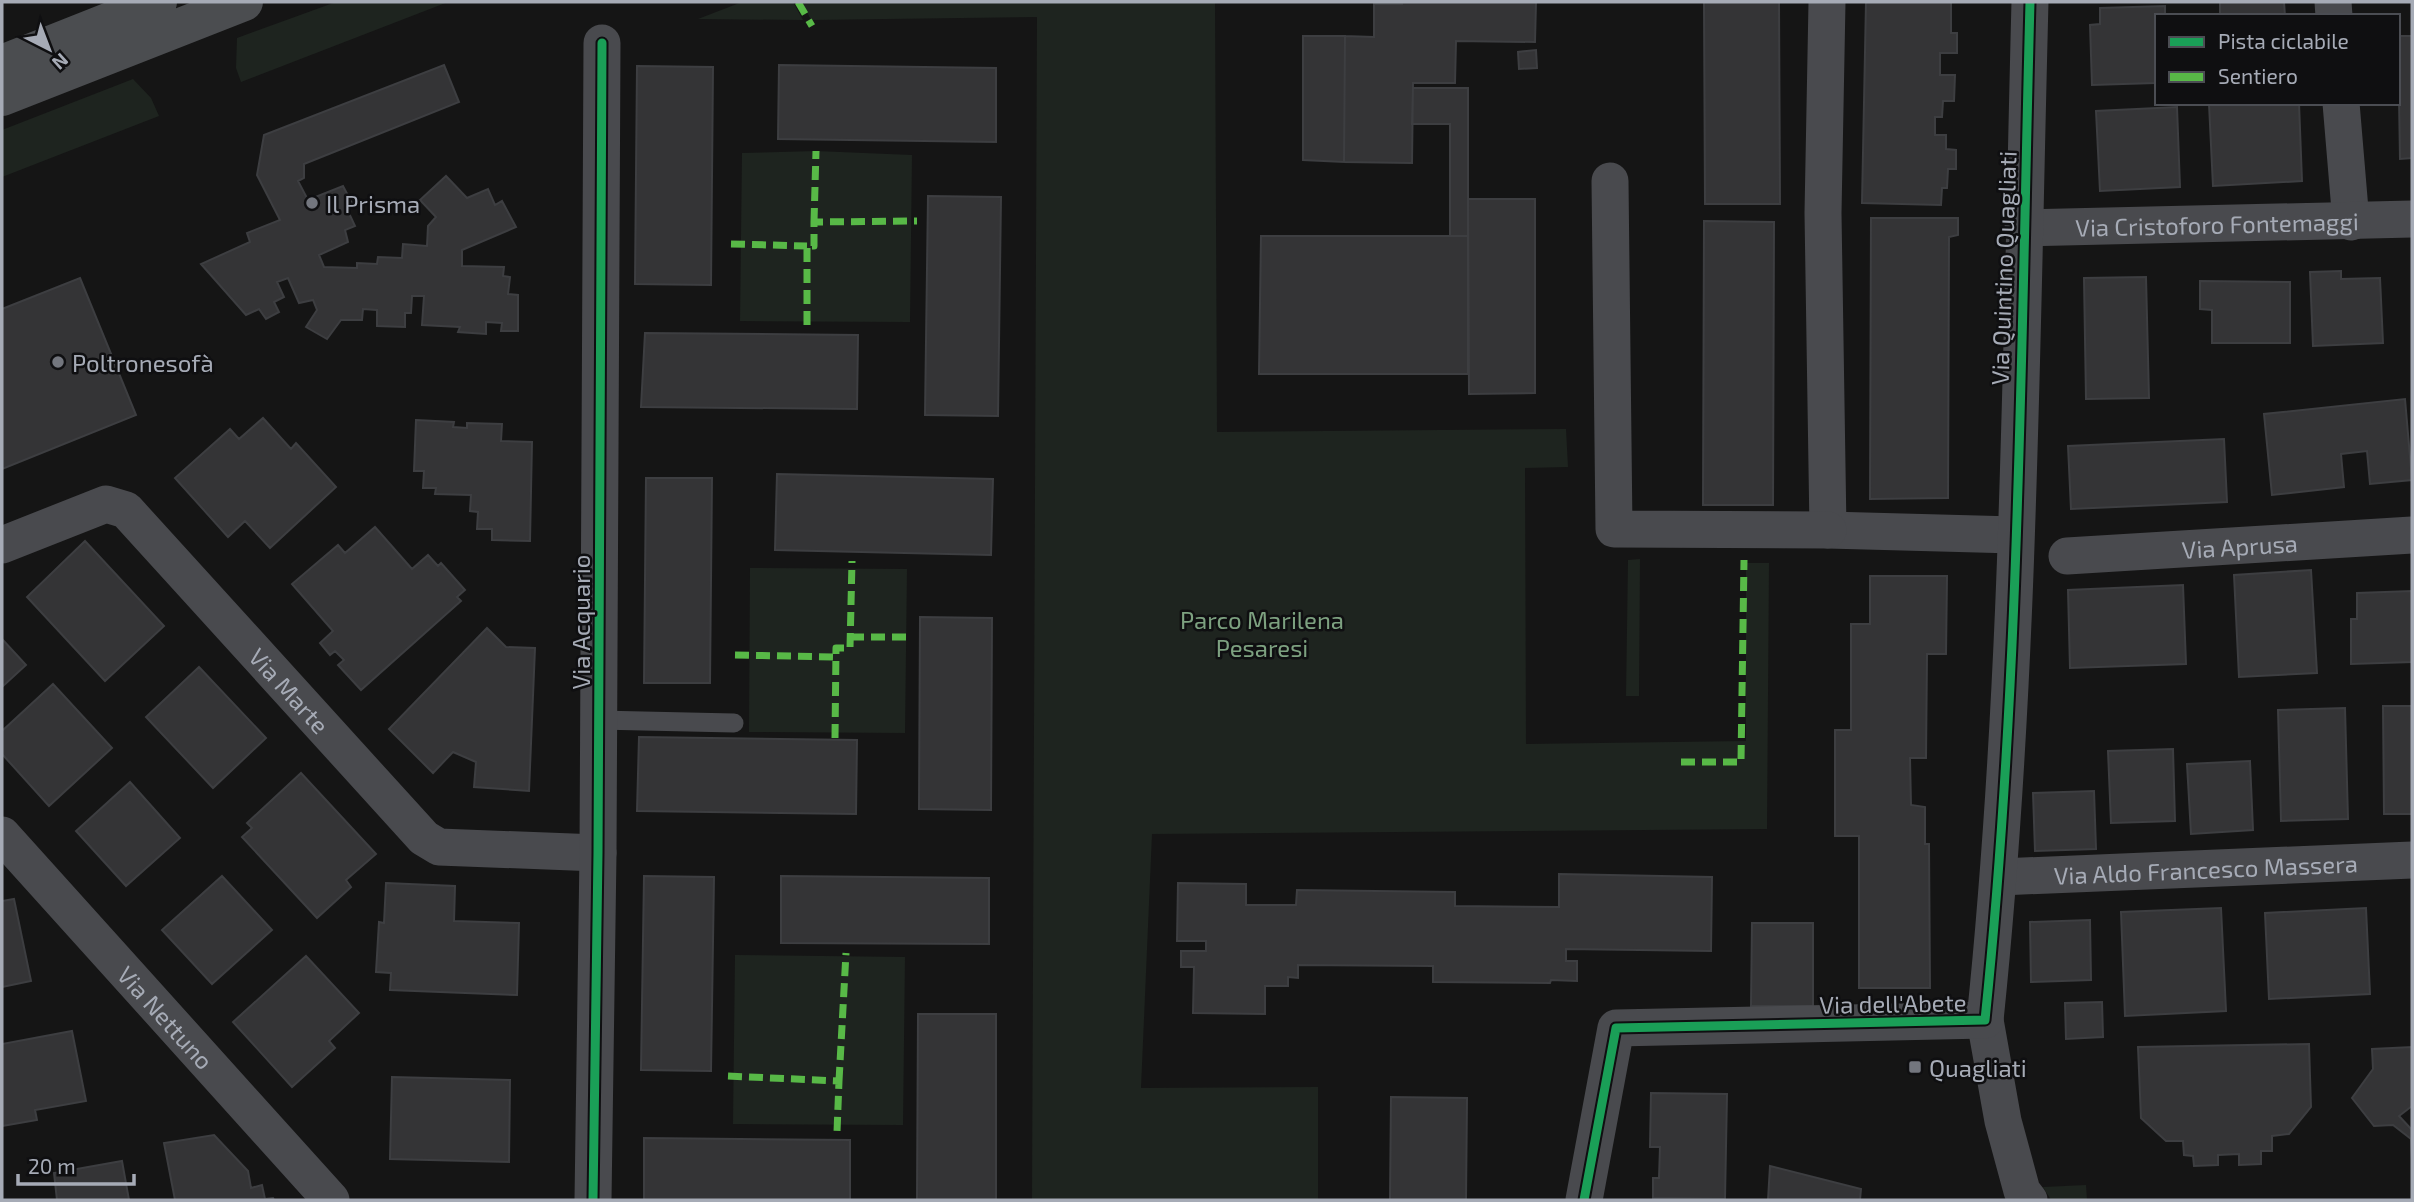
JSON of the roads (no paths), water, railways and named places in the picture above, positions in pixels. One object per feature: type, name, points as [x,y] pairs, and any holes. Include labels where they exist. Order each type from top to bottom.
[{"type":"main road","points":[[2,64],[158,2]]},
{"type":"main road","points":[[2,97],[244,2]]},
{"type":"street","points":[[1827,2],[1823,213],[1828,530]]},
{"type":"street","name":"Via Quintino Quagliati","points":[[2015,535],[2030,2]]},
{"type":"street","name":"Via Acquario","points":[[593,1200],[598,853],[602,43]]},
{"type":"street","points":[[2342,105],[2351,222]]},
{"type":"street","points":[[1610,181],[1614,529],[1828,530],[2015,535]]},
{"type":"street","name":"Via Cristoforo Fontemaggi","points":[[2023,228],[2412,219]]},
{"type":"street","name":"Via Marte","points":[[2,545],[106,504],[126,510],[424,838],[439,847],[598,853]]},
{"type":"street","name":"Via dell'Abete","points":[[2015,535],[2000,877],[1985,1020],[2003,1121],[2022,1191],[2029,1200]]},
{"type":"street","name":"Via Aprusa","points":[[2067,556],[2412,535]]},
{"type":"street","name":"Via Nettuno","points":[[2,835],[331,1200]]},
{"type":"street","name":"Via Aldo Francesco Massera","points":[[2000,877],[2412,860]]},
{"type":"street","name":"Via dell'Abete","points":[[1584,1200],[1616,1028],[1985,1020]]},
{"type":"lane","points":[[598,720],[734,723]]},
{"type":"place","name":"Il Prisma","points":[[312,203]]},
{"type":"place","name":"Poltronesofà","points":[[58,362]]},
{"type":"place","name":"Quagliati","points":[[1915,1067]]},
{"type":"park label","name":"Parco Marilena Pesaresi","points":[[1262,633]]}]
